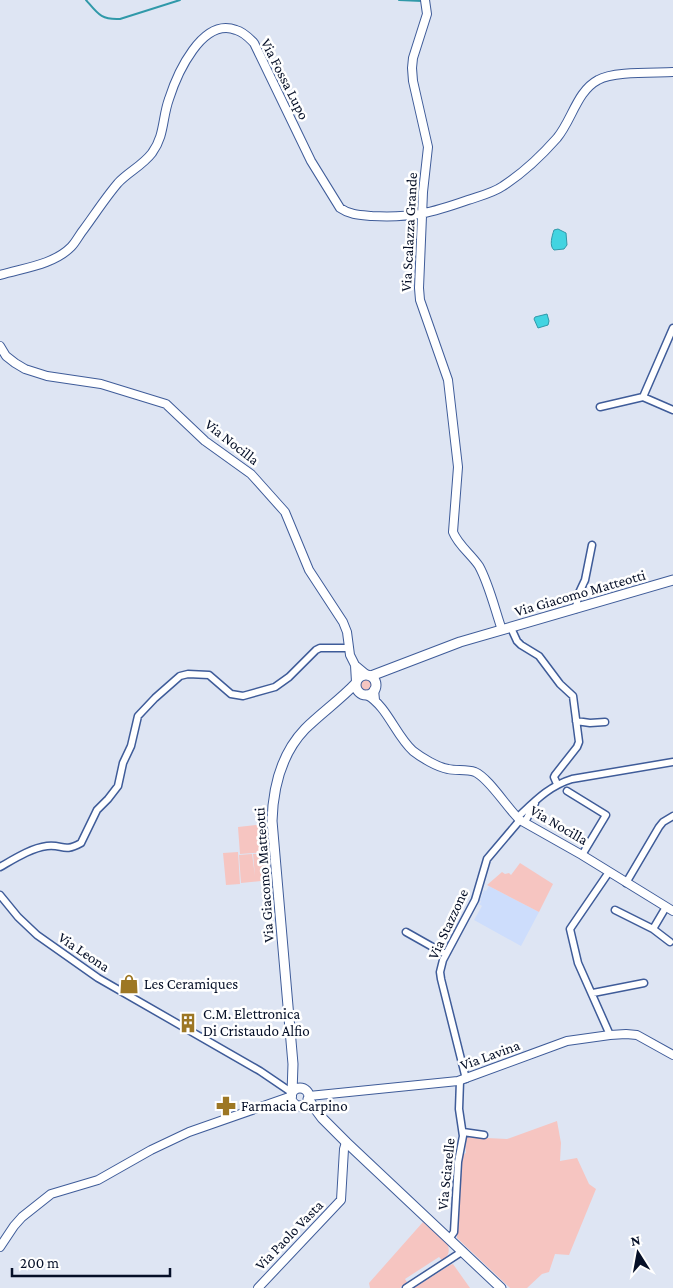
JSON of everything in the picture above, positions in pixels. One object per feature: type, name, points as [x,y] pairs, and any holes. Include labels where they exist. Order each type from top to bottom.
[{"type":"main road","name":"Via Giacomo Matteotti","points":[[409,662],[460,642],[673,580]]},
{"type":"main road","points":[[334,705],[359,677],[369,676],[409,662]]},
{"type":"main road","points":[[334,705],[370,692],[387,676],[409,662]]},
{"type":"main road","points":[[369,676],[374,679],[370,692]]},
{"type":"main road","points":[[356,682],[357,689],[370,692]]},
{"type":"main road","name":"Via Giacomo Matteotti","points":[[293,1064],[272,821],[273,796],[283,763],[293,745],[304,730],[334,705]]},
{"type":"main road","points":[[293,1064],[296,1079],[322,1118]]},
{"type":"main road","points":[[293,1064],[294,1098]]},
{"type":"main road","points":[[294,1098],[298,1088],[307,1095]]},
{"type":"main road","points":[[294,1098],[305,1104],[307,1095]]},
{"type":"main road","points":[[294,1098],[322,1118],[501,1288]]},
{"type":"street","name":"Via Scalazza Grande","points":[[425,0],[427,14],[413,58],[412,68],[413,81],[428,147],[422,215],[420,300],[448,380],[458,468],[453,532],[455,538],[481,570],[506,629],[521,645],[539,656],[560,684],[573,696],[579,745],[554,777],[557,784]]},
{"type":"street","name":"Via Fossa Lupo","points":[[0,275],[52,259],[71,247],[120,182],[136,171],[151,155],[162,136],[168,101],[190,54],[205,37],[219,28],[237,30],[254,43],[311,161],[340,208],[354,215],[422,215],[495,190],[516,177],[557,138],[585,90],[598,80],[613,75],[673,72]]},
{"type":"street","points":[[643,398],[673,328]]},
{"type":"street","name":"Via Nocilla","points":[[0,347],[6,356],[25,369],[46,376],[101,384],[166,404],[205,441],[251,474],[284,512],[309,570],[343,622],[355,665]]},
{"type":"street","points":[[600,407],[643,398],[673,410]]},
{"type":"street","points":[[576,609],[592,545]]},
{"type":"street","points":[[0,867],[28,852],[46,846],[68,849],[81,844],[97,810],[118,786],[123,763],[131,746],[138,716],[180,676],[188,674],[209,675],[232,694],[243,696],[275,687],[289,677],[320,648],[349,648]]},
{"type":"street","points":[[355,665],[369,676]]},
{"type":"street","points":[[355,665],[356,682]]},
{"type":"street","name":"Via Nocilla","points":[[370,692],[407,744],[416,753],[444,768],[470,771],[478,775],[521,820],[670,909]]},
{"type":"street","points":[[576,721],[590,723],[605,722]]},
{"type":"street","points":[[557,784],[572,778],[673,762]]},
{"type":"street","name":"Via Stazzone","points":[[463,1080],[440,979],[441,966],[475,900],[487,859],[538,799],[557,784]]},
{"type":"street","points":[[567,791],[606,815],[582,855]]},
{"type":"street","points":[[626,882],[659,827],[673,816]]},
{"type":"street","points":[[609,872],[570,929],[578,962],[610,1035]]},
{"type":"street","name":"Via Leona","points":[[0,895],[18,917],[37,935],[98,978],[260,1071],[288,1090],[294,1098]]},
{"type":"street","points":[[653,930],[670,909]]},
{"type":"street","points":[[615,910],[653,930],[670,942]]},
{"type":"street","points":[[406,932],[446,954]]},
{"type":"street","points":[[593,993],[644,983]]},
{"type":"street","name":"Via Lavina","points":[[307,1095],[419,1086],[463,1080],[567,1041],[610,1035],[637,1035],[673,1055]]},
{"type":"street","name":"Via Sciarelle","points":[[449,1240],[454,1232],[458,1162],[462,1145],[462,1120],[459,1109],[463,1080]]},
{"type":"street","points":[[0,1247],[22,1217],[51,1194],[98,1180],[151,1150],[188,1132],[275,1102],[294,1098]]},
{"type":"street","points":[[463,1132],[484,1135]]},
{"type":"street","name":"Via Paolo Vasta","points":[[258,1288],[341,1200],[346,1142]]},
{"type":"street","points":[[406,1288],[462,1251]]},
{"type":"shaded area","points":[[366,677],[371,679],[373,684],[371,689],[366,691],[361,689],[359,684],[361,679]]},
{"type":"shaded area","points":[[265,824],[267,852],[240,854],[238,827]]},
{"type":"shaded area","points":[[238,852],[240,884],[226,885],[223,853]]},
{"type":"shaded area","points":[[268,853],[270,880],[241,883],[239,855],[252,854],[255,876],[253,854]]},
{"type":"shaded area","points":[[520,863],[553,884],[539,912],[487,885],[502,872],[511,875]]},
{"type":"shaded area","points":[[489,886],[539,912],[521,946],[474,920],[482,906],[479,904],[484,890],[486,891]]},
{"type":"shaded area","points":[[557,1121],[561,1143],[560,1161],[577,1158],[589,1184],[596,1189],[569,1255],[555,1254],[549,1272],[542,1274],[527,1288],[510,1288],[457,1238],[456,1204],[460,1156],[466,1153],[467,1137],[507,1139]]},
{"type":"shaded area","points":[[423,1222],[448,1245],[449,1252],[447,1256],[442,1260],[439,1257],[405,1279],[407,1282],[400,1288],[370,1288],[369,1283]]},
{"type":"shaded area","points":[[453,1264],[470,1288],[414,1288],[450,1265]]},
{"type":"water","points":[[558,229],[566,233],[567,245],[564,249],[554,250],[551,243],[554,230]]},
{"type":"water","points":[[547,314],[548,325],[538,328],[535,317]]},
{"type":"waterway","points":[[86,0],[100,15],[114,19],[120,19],[180,0]]},
{"type":"waterway","points":[[399,0],[422,1]]},
{"type":"place","name":"Les Ceramiques","points":[[129,984]]},
{"type":"place","name":"C.M. Elettronica Di Cristaudo Alfio","points":[[188,1023]]},
{"type":"place","name":"Farmacia Carpino","points":[[226,1106]]}]
